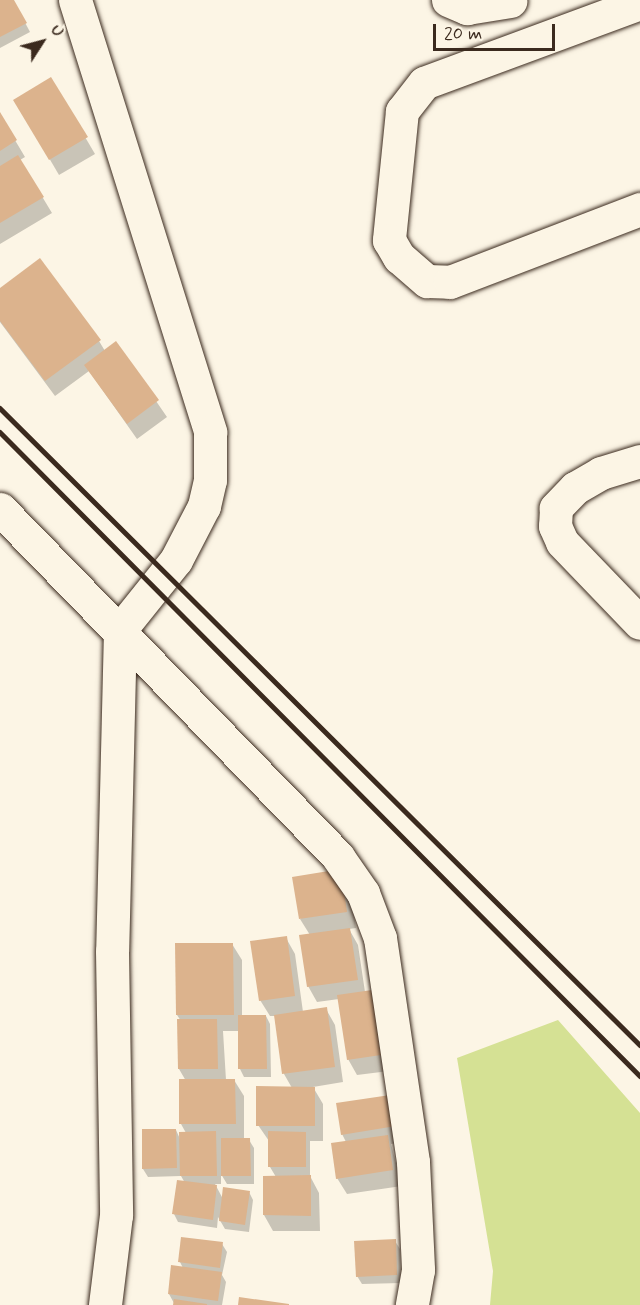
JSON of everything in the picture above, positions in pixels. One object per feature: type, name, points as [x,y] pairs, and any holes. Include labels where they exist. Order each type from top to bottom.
[{"type":"street","points":[[75,0],[210,432],[210,480],[204,506],[176,560],[120,630],[112,951],[116,1215],[105,1305]]},
{"type":"street","points":[[448,0],[467,8],[510,1]]},
{"type":"street","points":[[640,3],[424,83],[402,111],[389,240],[399,257],[427,281],[450,282],[640,209]]},
{"type":"street","points":[[640,462],[600,473],[575,488],[556,508],[555,526],[562,542],[640,623]]},
{"type":"street","points":[[0,509],[338,857],[363,893],[380,938],[413,1162],[418,1270],[412,1305]]},
{"type":"green space","points":[[558,1020],[640,1113],[640,1305],[490,1305],[493,1271],[457,1058]]},
{"type":"building","points":[[0,0],[14,0],[27,23],[0,37]]},
{"type":"building","points":[[51,77],[88,137],[49,160],[13,100]]},
{"type":"building","points":[[0,112],[17,140],[0,151]]},
{"type":"building","points":[[18,155],[44,197],[0,223],[0,166]]},
{"type":"building","points":[[40,258],[101,340],[45,381],[0,321],[0,288]]},
{"type":"building","points":[[116,341],[159,400],[127,424],[84,365]]},
{"type":"building","points":[[341,869],[347,912],[299,919],[292,877]]},
{"type":"building","points":[[350,928],[358,980],[307,987],[299,935]]},
{"type":"building","points":[[287,936],[295,996],[259,1001],[250,941]]},
{"type":"building","points":[[175,943],[233,943],[234,1015],[176,1015]]},
{"type":"building","points":[[372,990],[381,1055],[347,1060],[337,995]]},
{"type":"building","points":[[327,1007],[335,1067],[282,1074],[274,1015]]},
{"type":"building","points":[[238,1015],[266,1015],[267,1069],[238,1069]]},
{"type":"building","points":[[177,1019],[217,1019],[218,1069],[178,1069]]},
{"type":"building","points":[[179,1079],[235,1079],[236,1124],[179,1124]]},
{"type":"building","points":[[256,1086],[315,1087],[315,1126],[256,1126]]},
{"type":"building","points":[[397,1094],[402,1125],[341,1135],[336,1103]]},
{"type":"building","points":[[142,1129],[176,1129],[177,1168],[142,1169]]},
{"type":"building","points":[[216,1131],[217,1176],[180,1176],[179,1132]]},
{"type":"building","points":[[268,1131],[306,1132],[306,1167],[268,1167]]},
{"type":"building","points":[[388,1135],[393,1170],[336,1179],[331,1143]]},
{"type":"building","points":[[221,1138],[250,1138],[251,1176],[221,1176]]},
{"type":"building","points":[[311,1175],[311,1216],[263,1215],[263,1176]]},
{"type":"building","points":[[177,1180],[217,1185],[213,1220],[172,1214]]},
{"type":"building","points":[[223,1187],[250,1191],[245,1225],[219,1221]]},
{"type":"building","points":[[181,1237],[223,1242],[220,1268],[178,1262]]},
{"type":"building","points":[[396,1239],[397,1275],[356,1277],[354,1241]]},
{"type":"building","points":[[171,1265],[222,1272],[218,1301],[168,1294]]},
{"type":"building","points":[[239,1297],[289,1304],[289,1305],[238,1305]]},
{"type":"building","points":[[174,1299],[207,1304],[207,1305],[173,1305]]},
{"type":"railway","points":[[0,408],[640,1045]]},
{"type":"railway","points":[[0,432],[640,1076]]}]
